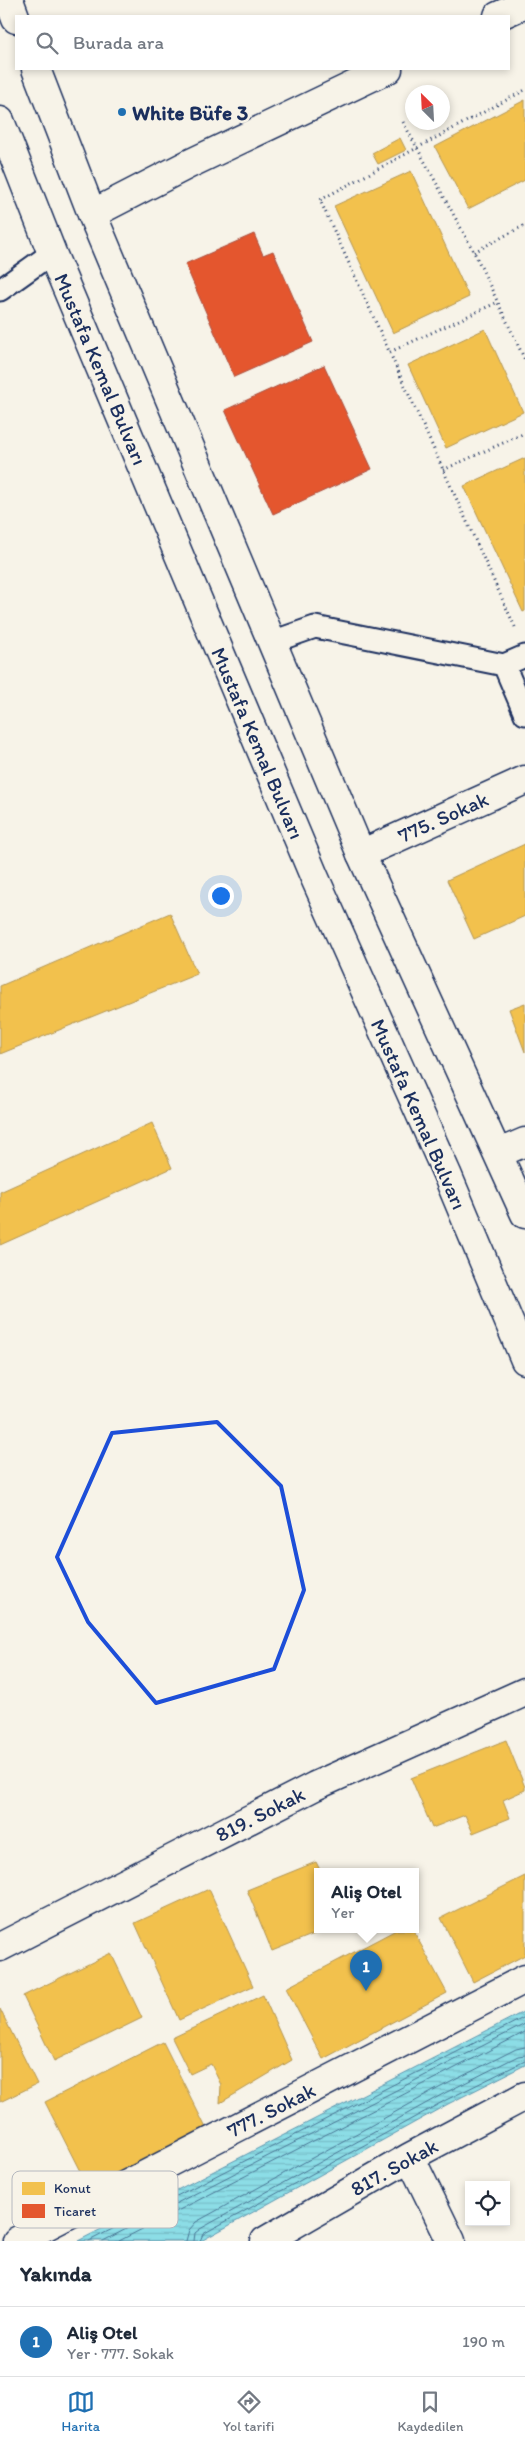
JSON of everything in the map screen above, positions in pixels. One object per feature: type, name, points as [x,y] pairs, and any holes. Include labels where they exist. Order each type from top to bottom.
[{"type":"main road","points":[[9,0],[15,16]]},
{"type":"main road","points":[[500,15],[525,4]]},
{"type":"main road","points":[[36,70],[92,214],[361,854],[499,1153],[525,1214]]},
{"type":"main road","points":[[92,214],[189,164],[386,70]]},
{"type":"main road","name":"Mustafa Kemal Bulvarı","points":[[0,121],[52,253],[314,876],[447,1174],[525,1360]]},
{"type":"main road","name":"775. Sokak","points":[[361,854],[525,780]]},
{"type":"main road","points":[[499,1153],[525,1142]]},
{"type":"main road","name":"819. Sokak","points":[[0,1947],[316,1786],[525,1692]]},
{"type":"main road","name":"777. Sokak","points":[[154,2171],[525,1980]]},
{"type":"main road","name":"817. Sokak","points":[[265,2241],[410,2157],[525,2096]]},
{"type":"main road","points":[[410,2157],[451,2241]]},
{"type":"main road","name":"777. Sokak","points":[[18,2241],[43,2228]]},
{"type":"lane","points":[[0,290],[52,253]]},
{"type":"lane","points":[[272,642],[315,626],[504,666],[525,656]]},
{"type":"lane","points":[[504,666],[525,714]]},
{"type":"path","points":[[518,632],[320,200],[525,90]]},
{"type":"path","points":[[403,122],[474,252],[525,360]]},
{"type":"path","points":[[474,252],[525,225]]},
{"type":"path","points":[[390,352],[498,302]]},
{"type":"path","points":[[443,470],[525,433]]},
{"type":"highlighted area","points":[[217,1422],[281,1486],[304,1590],[274,1669],[156,1703],[88,1622],[57,1557],[112,1433]]},
{"type":"water","points":[[525,2011],[525,2065],[448,2104],[201,2241],[78,2241],[103,2228],[178,2228],[178,2190]]},
{"type":"building: Konut","points":[[525,100],[525,180],[468,209],[435,147]]},
{"type":"building: Konut","points":[[400,138],[406,150],[378,164],[372,153]]},
{"type":"building: Konut","points":[[411,171],[469,297],[393,333],[334,206]]},
{"type":"building: Konut","points":[[485,329],[523,412],[446,448],[408,365]]},
{"type":"building: Konut","points":[[525,458],[525,611],[523,612],[464,486]]},
{"type":"building: Konut","points":[[525,844],[525,916],[474,939],[447,880]]},
{"type":"building: Konut","points":[[170,913],[197,974],[0,1054],[0,986]]},
{"type":"building: Konut","points":[[525,1003],[525,1052],[509,1009]]},
{"type":"building: Konut","points":[[152,1123],[172,1168],[0,1245],[0,1192]]},
{"type":"building: Konut","points":[[506,1740],[525,1787],[525,1790],[503,1800],[510,1818],[473,1833],[465,1815],[432,1828],[411,1778]]},
{"type":"building: Konut","points":[[316,1862],[319,1868],[314,1868],[314,1933],[317,1933],[272,1951],[247,1890]]},
{"type":"building: Konut","points":[[525,1876],[525,1955],[473,1982],[441,1918]]},
{"type":"building: Konut","points":[[209,1889],[253,1986],[179,2020],[135,1923]]},
{"type":"building: Konut","points":[[390,1933],[415,1933],[447,1993],[323,2059],[286,1988]]},
{"type":"building: Konut","points":[[111,1953],[142,2018],[54,2061],[23,1996]]},
{"type":"building: Konut","points":[[263,1995],[292,2060],[220,2103],[221,2085],[211,2064],[190,2074],[172,2038]]},
{"type":"building: Konut","points":[[0,2009],[37,2084],[0,2102]]},
{"type":"building: Konut","points":[[163,2042],[208,2132],[130,2171],[80,2171],[45,2102]]},
{"type":"building: Ticaret","points":[[254,234],[263,255],[273,251],[313,342],[234,377],[185,264]]},
{"type":"building: Ticaret","points":[[324,365],[372,469],[273,514],[225,410]]},
{"type":"place","name":"White Büfe 3","points":[[122,112]]},
{"type":"place","name":"Aliş Otel","points":[[366,1991]]}]
